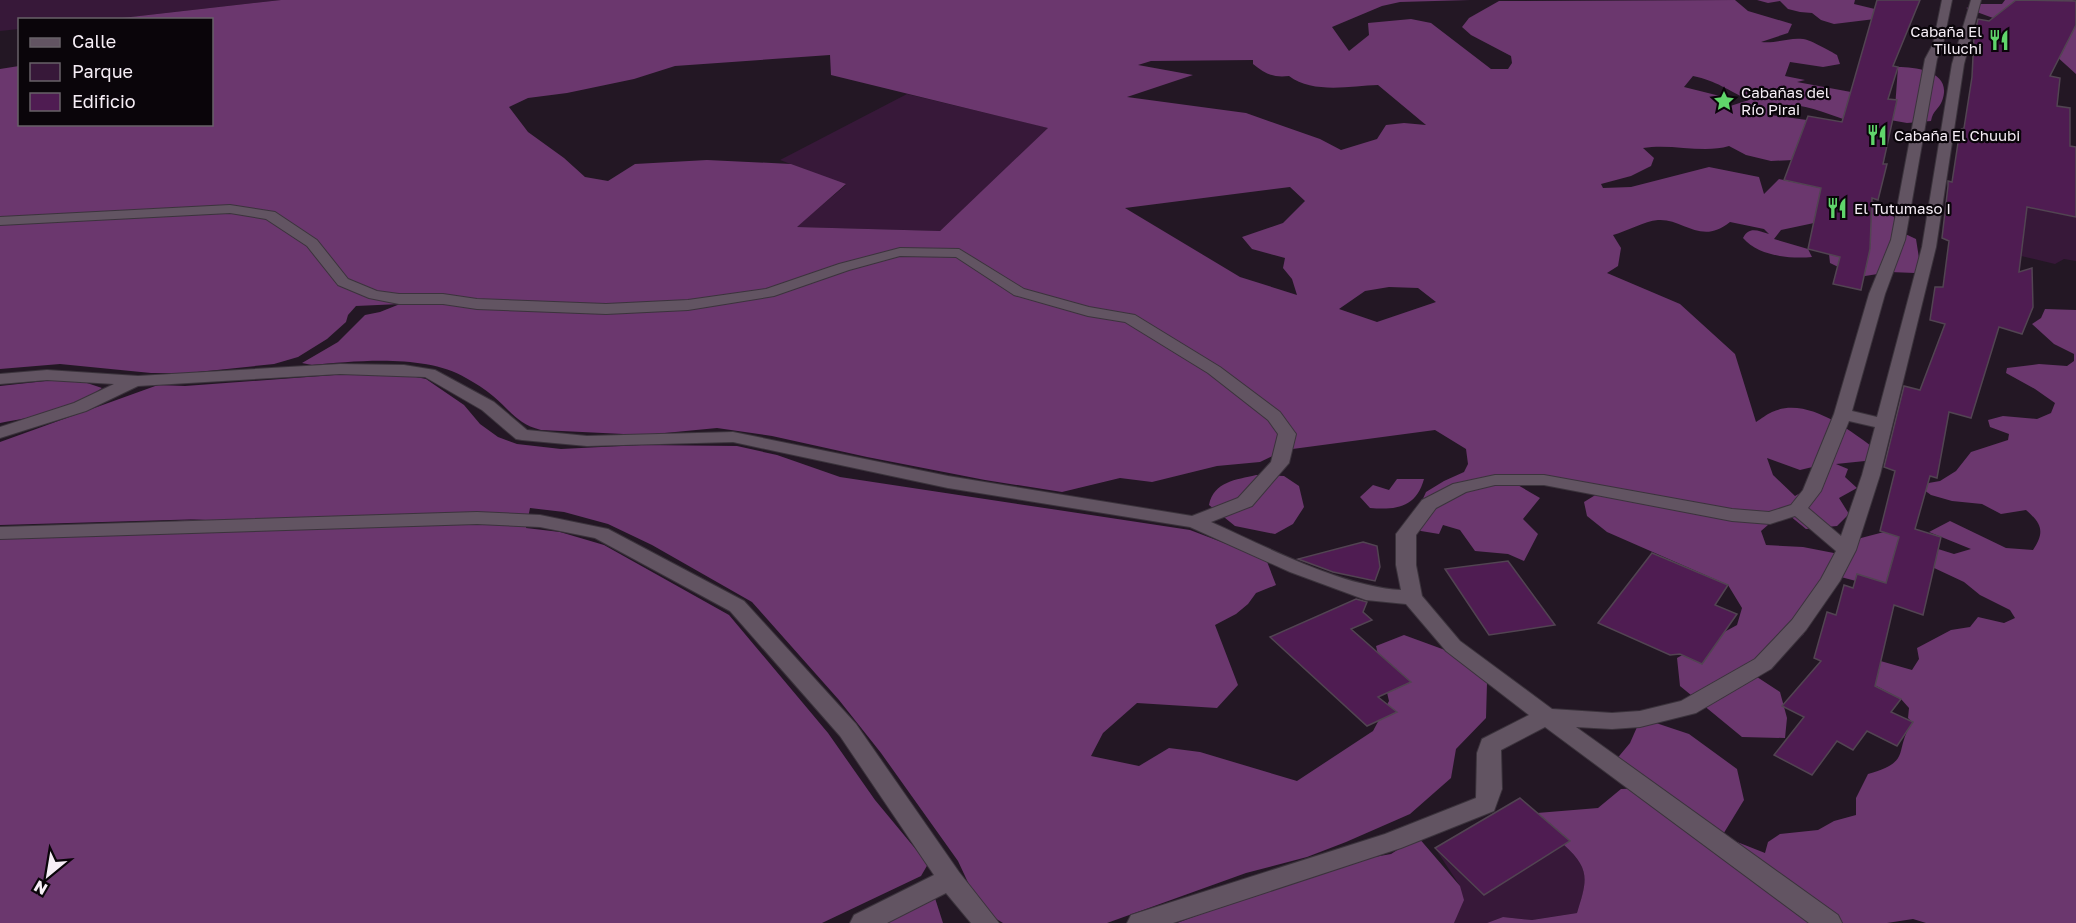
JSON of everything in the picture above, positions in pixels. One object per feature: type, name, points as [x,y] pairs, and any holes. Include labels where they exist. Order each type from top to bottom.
[{"type":"street","points":[[1140,923],[1392,841],[1486,804],[1492,791],[1488,755],[1490,745],[1546,717],[1621,721],[1640,719],[1688,707],[1763,664],[1799,626],[1830,581],[1846,550],[1871,475],[1929,247],[1926,176],[1943,73],[1947,0]]},
{"type":"street","points":[[1829,923],[1546,717],[1453,646],[1412,598],[1406,565],[1406,534],[1430,504],[1460,488],[1495,480],[1544,480],[1732,515],[1770,518],[1798,509],[1812,491],[1843,414],[1877,294],[1926,176],[1943,73],[1976,0]]},
{"type":"street","points":[[0,221],[230,209],[270,215],[312,243],[343,282],[374,295],[399,300],[443,299],[477,304],[583,308],[700,304],[769,293],[844,267],[900,252],[959,253],[1019,292],[1088,311],[1130,318],[1214,370],[1274,417],[1287,434],[1280,463],[1245,502],[1194,522]]},
{"type":"street","points":[[0,379],[47,375],[138,381],[339,369],[404,370],[429,373],[488,406],[522,435],[586,441],[732,437],[948,482],[1194,522],[1297,567],[1372,595],[1412,598]]},
{"type":"street","points":[[0,433],[80,407],[138,381]]},
{"type":"street","points":[[1843,414],[1884,424]]},
{"type":"street","points":[[1798,509],[1846,550]]},
{"type":"street","points":[[0,533],[477,518],[540,521],[601,533],[736,606],[848,730],[950,879],[986,923]]},
{"type":"street","points":[[863,923],[950,879]]},
{"type":"green space","points":[[0,0],[281,0],[122,18],[18,18],[18,29],[0,31]]},
{"type":"green space","points":[[907,94],[1049,128],[940,231],[796,227],[846,185],[780,160]]},
{"type":"green space","points":[[2027,207],[2076,217],[2076,261],[2064,259],[2055,264],[2021,256]]},
{"type":"green space","points":[[1564,845],[1579,861],[1583,869],[1583,893],[1577,913],[1532,920],[1503,917],[1487,923],[1454,923],[1460,886],[1435,848],[1484,895]]},
{"type":"shaded area","points":[[281,0],[1470,0],[1400,2],[1382,6],[1332,27],[1349,51],[1369,35],[1368,23],[1411,19],[1431,23],[1491,69],[1508,69],[1512,63],[1511,56],[1471,35],[1462,27],[1469,18],[1499,1],[1735,0],[1748,11],[1792,24],[1788,33],[1761,42],[1803,39],[1837,55],[1840,64],[1823,67],[1790,62],[1785,76],[1805,80],[1797,82],[1851,92],[1895,108],[1898,67],[1915,68],[1932,73],[1943,83],[1944,91],[1942,101],[1931,121],[1907,123],[1862,115],[1853,122],[1811,108],[1780,106],[1770,109],[1770,115],[1807,120],[1793,160],[1771,161],[1746,155],[1729,146],[1709,149],[1643,148],[1654,158],[1651,166],[1631,176],[1601,184],[1603,188],[1631,187],[1709,167],[1759,177],[1764,194],[1779,179],[1821,188],[1814,223],[1781,230],[1774,239],[1808,249],[1812,257],[1775,255],[1757,249],[1743,238],[1751,231],[1769,234],[1764,229],[1730,222],[1710,232],[1692,229],[1667,220],[1658,220],[1613,235],[1621,248],[1618,266],[1607,273],[1680,304],[1735,354],[1756,422],[1772,412],[1785,408],[1799,408],[1826,417],[1874,448],[1865,461],[1836,464],[1848,469],[1845,477],[1857,488],[1839,498],[1849,514],[1837,526],[1806,529],[1784,511],[1761,531],[1766,545],[1803,547],[1839,554],[1861,538],[1884,532],[1954,554],[1971,549],[1929,532],[1950,521],[2006,548],[2033,550],[2039,538],[2040,528],[2026,510],[2001,514],[1982,504],[1952,501],[1931,495],[1917,485],[1940,481],[1956,471],[1971,452],[2008,440],[2009,434],[1990,427],[1988,420],[2003,416],[2037,419],[2051,413],[2055,403],[2006,373],[2007,368],[2039,364],[2067,366],[2074,361],[2074,354],[2054,344],[2032,324],[2041,318],[2045,309],[2076,310],[2076,923],[1926,923],[1913,919],[1887,923],[1487,923],[1503,917],[1532,920],[1577,913],[1583,892],[1583,869],[1579,861],[1564,845],[1569,841],[1537,813],[1598,808],[1621,789],[1649,788],[1615,761],[1630,743],[1641,718],[1689,734],[1737,769],[1744,800],[1722,836],[1765,853],[1768,842],[1780,834],[1818,830],[1834,821],[1856,815],[1856,798],[1868,774],[1891,765],[1900,755],[1906,733],[1912,722],[1908,718],[1909,708],[1901,699],[1865,680],[1863,656],[1912,670],[1919,659],[1917,648],[1951,630],[1970,627],[1978,617],[2004,623],[2015,618],[2010,610],[1980,595],[1964,582],[1932,567],[1894,555],[1886,583],[1856,581],[1837,576],[1803,635],[1776,644],[1754,675],[1780,692],[1787,718],[1785,738],[1742,737],[1680,686],[1677,658],[1737,625],[1742,608],[1728,585],[1607,532],[1587,516],[1584,502],[1597,494],[1524,474],[1509,480],[1540,498],[1523,519],[1538,534],[1524,561],[1508,554],[1475,551],[1460,530],[1443,525],[1439,534],[1421,531],[1411,525],[1426,492],[1464,472],[1468,464],[1466,449],[1435,430],[1285,450],[1260,462],[1217,466],[1152,482],[1120,478],[1062,492],[985,480],[772,436],[717,428],[644,435],[541,430],[520,421],[493,396],[449,370],[431,365],[391,361],[312,365],[302,363],[338,342],[365,315],[400,304],[356,306],[348,315],[346,322],[327,339],[298,357],[274,364],[188,373],[151,373],[60,364],[0,369],[0,69],[18,66],[18,126],[213,126],[213,18],[122,18]],"holes":[[[830,55],[831,75],[1048,128],[940,231],[797,227],[846,184],[791,164],[707,160],[635,164],[608,181],[585,177],[564,158],[528,132],[509,107],[528,98],[567,93],[634,79],[675,66]],[[1253,60],[1253,64],[1266,73],[1274,76],[1289,76],[1309,85],[1332,88],[1378,85],[1426,125],[1404,123],[1386,125],[1377,139],[1341,150],[1320,139],[1246,113],[1127,97],[1193,75],[1138,65],[1151,61]],[[1693,76],[1715,83],[1749,100],[1724,108],[1731,103],[1724,97],[1684,87]],[[1290,187],[1305,201],[1283,223],[1242,237],[1252,249],[1285,258],[1283,268],[1292,279],[1297,295],[1240,277],[1125,208]],[[1389,287],[1418,288],[1436,302],[1377,322],[1339,309],[1365,291]],[[1767,458],[1800,470],[1821,465],[1819,482],[1795,496],[1773,475]]]},
{"type":"shaded area","points":[[1757,0],[1855,0],[1854,4],[1879,10],[1875,19],[1834,24],[1821,20],[1812,13],[1788,9],[1780,1],[1768,3]]},
{"type":"shaded area","points":[[2005,0],[2074,0],[2055,9],[2076,17],[2076,74],[2055,55],[1993,18],[1966,8],[1981,4],[2002,4]]},
{"type":"shaded area","points":[[1872,201],[1889,207],[1901,232],[1916,239],[1919,258],[1927,267],[1915,273],[1890,272],[1859,277],[1830,263],[1829,254],[1836,244],[1857,240],[1870,242]]},
{"type":"shaded area","points":[[334,375],[406,375],[426,379],[464,405],[480,424],[498,437],[517,444],[561,449],[641,445],[737,446],[777,455],[840,477],[1190,530],[1266,559],[1276,585],[1256,593],[1236,614],[1215,625],[1238,685],[1217,708],[1137,703],[1103,733],[1091,756],[1139,766],[1169,748],[1200,752],[1297,781],[1373,731],[1389,701],[1376,646],[1404,635],[1445,650],[1487,683],[1486,718],[1456,749],[1451,778],[1410,814],[1346,842],[1307,857],[1246,873],[1107,923],[1003,923],[993,917],[972,891],[958,861],[881,753],[839,700],[752,602],[652,545],[608,524],[564,512],[530,508],[526,528],[560,532],[604,545],[729,615],[828,733],[875,800],[928,864],[921,876],[822,923],[0,923],[0,533],[205,519],[0,525],[0,442],[158,385],[185,386]]},
{"type":"shaded area","points":[[55,380],[87,383],[102,388],[65,408],[0,423],[0,386]]},
{"type":"shaded area","points":[[1256,475],[1284,476],[1299,486],[1304,507],[1293,524],[1275,534],[1235,526],[1209,505],[1221,486],[1234,480]]},
{"type":"shaded area","points":[[1397,479],[1424,479],[1416,496],[1404,505],[1370,508],[1360,497],[1373,485],[1389,490]]},
{"type":"shaded area","points":[[1418,837],[1460,886],[1464,900],[1454,923],[1177,923],[1246,897],[1363,859],[1391,854]]},
{"type":"shaded area","points":[[934,895],[943,923],[883,923]]},
{"type":"building","points":[[1877,0],[1920,0],[1893,66],[1898,67],[1888,99],[1897,100],[1883,164],[1887,164],[1878,200],[1872,198],[1870,249],[1861,290],[1833,284],[1840,257],[1808,249],[1821,188],[1784,180],[1808,116],[1842,122]]},
{"type":"building","points":[[2016,0],[2076,1],[2076,25],[2050,76],[2060,78],[2057,106],[2070,108],[2070,146],[2076,147],[2076,217],[2027,207],[2019,272],[2032,268],[2033,307],[2022,334],[1999,327],[1971,418],[1949,412],[1937,478],[1930,476],[1915,529],[1941,537],[1923,615],[1894,605],[1875,686],[1901,699],[1891,712],[1913,722],[1897,746],[1867,731],[1853,750],[1837,741],[1812,775],[1774,755],[1804,717],[1782,706],[1821,661],[1814,658],[1827,612],[1836,615],[1844,585],[1853,588],[1857,574],[1886,583],[1899,537],[1880,531],[1895,471],[1884,467],[1904,386],[1920,390],[1945,324],[1930,320],[1935,287],[1943,287],[1949,241],[1942,238],[1948,181],[1952,182],[1960,130],[1964,128],[1972,77],[1974,36],[1978,19],[1989,21]]},
{"type":"building","points":[[1363,542],[1377,546],[1380,567],[1375,581],[1333,572],[1298,559]]},
{"type":"building","points":[[1652,553],[1728,585],[1715,605],[1737,614],[1702,664],[1680,654],[1670,655],[1598,623]]},
{"type":"building","points":[[1508,561],[1555,625],[1489,635],[1445,569]]},
{"type":"building","points":[[1356,599],[1367,602],[1363,612],[1372,620],[1351,629],[1411,682],[1378,697],[1397,712],[1367,726],[1270,637]]},
{"type":"building","points":[[1520,798],[1570,841],[1484,895],[1435,848]]},
{"type":"place","name":"Cabaña El Tiluchi","points":[[1999,40]]},
{"type":"place","name":"Cabañas del Río Pirai","points":[[1724,101]]},
{"type":"place","name":"Cabaña El Chuubi","points":[[1877,135]]},
{"type":"place","name":"El Tutumaso I","points":[[1837,208]]}]
